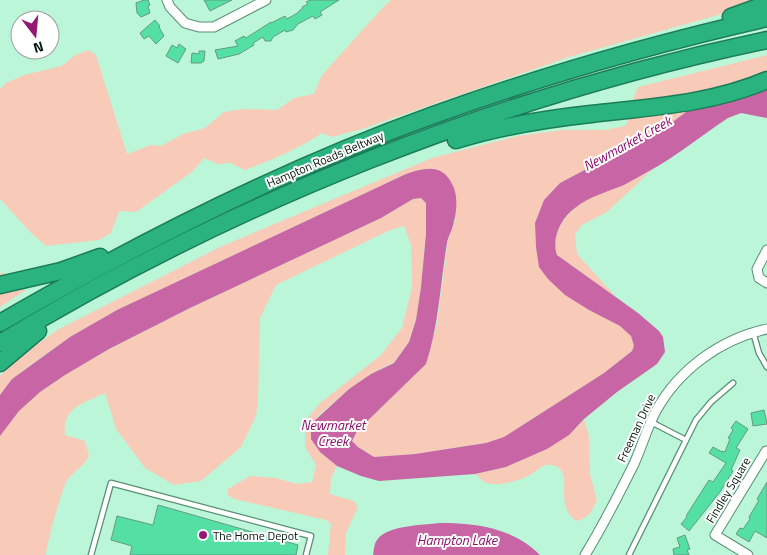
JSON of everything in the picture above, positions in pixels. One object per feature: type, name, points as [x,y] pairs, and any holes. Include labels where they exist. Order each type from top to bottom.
[{"type":"highway","points":[[668,42],[767,4]]},
{"type":"highway","points":[[668,42],[767,18]]},
{"type":"highway","points":[[320,180],[401,148],[565,92],[674,61],[767,40]]},
{"type":"highway","name":"Hampton Roads Beltway","points":[[0,323],[70,283],[178,227],[277,179],[430,116],[506,90],[668,42]]},
{"type":"highway","points":[[320,180],[380,167],[447,142],[499,128],[541,120],[704,100],[767,80]]},
{"type":"highway","name":"Hampton Roads Beltway","points":[[0,343],[99,286],[231,219],[320,180]]},
{"type":"highway","points":[[0,285],[23,281],[82,264],[178,227]]},
{"type":"highway","points":[[0,363],[28,338],[99,286]]},
{"type":"street","points":[[167,0],[185,24],[214,27],[266,0]]},
{"type":"street","points":[[767,250],[757,270],[759,278],[767,283]]},
{"type":"street","name":"Freeman Drive","points":[[585,555],[634,463],[651,422],[666,395],[680,378],[721,346],[753,332],[767,329]]},
{"type":"street","name":"Findley Square","points":[[748,555],[715,535],[767,452]]},
{"type":"lane","points":[[753,332],[759,353],[767,367]]},
{"type":"lane","points":[[629,555],[686,440],[703,411],[733,383]]},
{"type":"lane","points":[[651,422],[686,440]]},
{"type":"lane","points":[[91,555],[111,483],[311,536],[306,555]]},
{"type":"shaded area","points":[[391,0],[759,0],[722,14],[569,57],[362,129],[332,137],[322,133],[285,154],[245,170],[230,163],[218,164],[204,158],[192,172],[136,212],[119,211],[111,233],[99,240],[46,246],[32,234],[0,199],[0,89],[6,83],[24,75],[62,66],[75,55],[88,50],[96,55],[127,154],[151,145],[161,146],[183,134],[205,128],[224,112],[242,109],[277,110],[294,98],[314,94],[322,75]]},
{"type":"shaded area","points":[[767,55],[767,89],[686,112],[666,127],[560,183],[544,200],[535,223],[536,247],[589,310],[620,326],[631,336],[634,346],[633,350],[604,373],[504,437],[486,443],[415,454],[374,457],[352,441],[357,431],[426,364],[437,324],[448,240],[455,221],[443,173],[434,169],[406,174],[117,310],[70,337],[33,363],[12,379],[0,395],[0,376],[13,361],[59,329],[222,246],[432,158],[518,136],[562,130],[604,130],[625,126],[630,116],[638,87]]},
{"type":"shaded area","points":[[653,169],[607,212],[582,225],[575,234],[577,254],[617,298],[557,255],[556,237],[564,220],[584,201],[630,182]]},
{"type":"shaded area","points":[[421,198],[426,203],[426,234],[416,320],[409,342],[394,362],[371,374],[349,389],[317,417],[320,452],[337,466],[331,478],[330,494],[354,501],[358,507],[346,533],[345,555],[328,555],[331,524],[326,520],[234,499],[228,495],[228,489],[250,476],[276,478],[297,484],[312,482],[316,465],[305,447],[305,422],[320,403],[381,355],[402,328],[412,287],[411,245],[404,226],[388,231],[276,285],[260,318],[256,416],[241,447],[201,481],[174,485],[145,468],[116,429],[105,393],[82,403],[67,418],[65,435],[85,441],[89,456],[65,484],[46,555],[0,555],[0,436],[19,411],[40,392],[109,349],[190,308],[381,218],[413,199]]},
{"type":"shaded area","points":[[0,273],[6,274],[14,289],[26,290],[0,307]]},
{"type":"shaded area","points":[[584,419],[589,436],[590,474],[597,500],[590,514],[584,518],[576,521],[569,514],[564,500],[563,473],[556,466],[545,465],[522,479],[498,484],[485,482],[475,474],[506,467],[577,427]]},
{"type":"water","name":"Newmarket Creek","points":[[767,89],[767,118],[741,113],[728,118],[671,158],[624,185],[593,197],[565,217],[556,235],[555,249],[557,255],[638,313],[659,331],[663,337],[665,352],[657,364],[617,392],[584,419],[569,435],[547,449],[506,467],[475,474],[379,481],[337,466],[320,452],[311,439],[311,424],[349,389],[371,374],[394,363],[409,342],[416,320],[426,234],[426,203],[421,198],[413,199],[381,218],[190,308],[109,349],[40,392],[19,411],[0,436],[0,395],[12,379],[70,337],[117,310],[406,174],[432,169],[438,170],[448,177],[455,192],[456,212],[447,243],[437,319],[426,364],[357,431],[352,441],[374,457],[415,454],[486,443],[504,437],[604,373],[632,351],[634,346],[631,336],[620,326],[565,295],[548,279],[539,267],[535,223],[544,200],[560,183],[666,127],[686,112],[701,105]]},
{"type":"water","name":"Hampton Lake","points":[[440,523],[467,524],[494,529],[518,539],[540,555],[373,555],[377,540],[389,531]]},
{"type":"building","points":[[148,0],[150,13],[141,17],[137,13],[136,3]]},
{"type":"building","points":[[204,0],[232,0],[210,11]]},
{"type":"building","points":[[310,0],[339,0],[320,12],[322,15],[315,19],[313,16],[298,24],[293,30],[286,32],[285,30],[273,37],[271,41],[265,41],[263,37],[239,54],[218,59],[215,50],[238,46],[235,41],[244,36],[246,38],[271,22],[285,16],[287,19],[299,12],[302,7],[308,4],[306,2]]},
{"type":"building","points":[[155,20],[164,36],[156,44],[149,36],[144,39],[140,33]]},
{"type":"building","points":[[179,44],[186,49],[178,63],[166,56],[172,45],[177,48]]},
{"type":"building","points":[[199,51],[205,51],[204,61],[201,63],[191,63],[192,53],[199,54]]},
{"type":"building","points":[[764,410],[767,424],[753,426],[751,413]]},
{"type":"building","points":[[736,421],[748,429],[736,448],[740,450],[731,470],[733,471],[720,492],[689,531],[681,524],[709,480],[713,482],[726,463],[709,453],[713,447],[725,452],[730,439],[728,438],[733,430],[731,428]]},
{"type":"building","points":[[767,482],[767,538],[755,531],[749,542],[736,534],[740,528],[743,529],[750,519],[749,517],[759,500],[757,499]]},
{"type":"building","name":"The Home Depot","points":[[158,505],[298,545],[296,555],[130,555],[132,546],[111,540],[117,516],[153,525]]},
{"type":"building","points":[[685,535],[690,549],[687,550],[689,555],[674,555],[673,549],[680,547],[677,538]]},
{"type":"place","name":"The Home Depot","points":[[203,535]]}]
